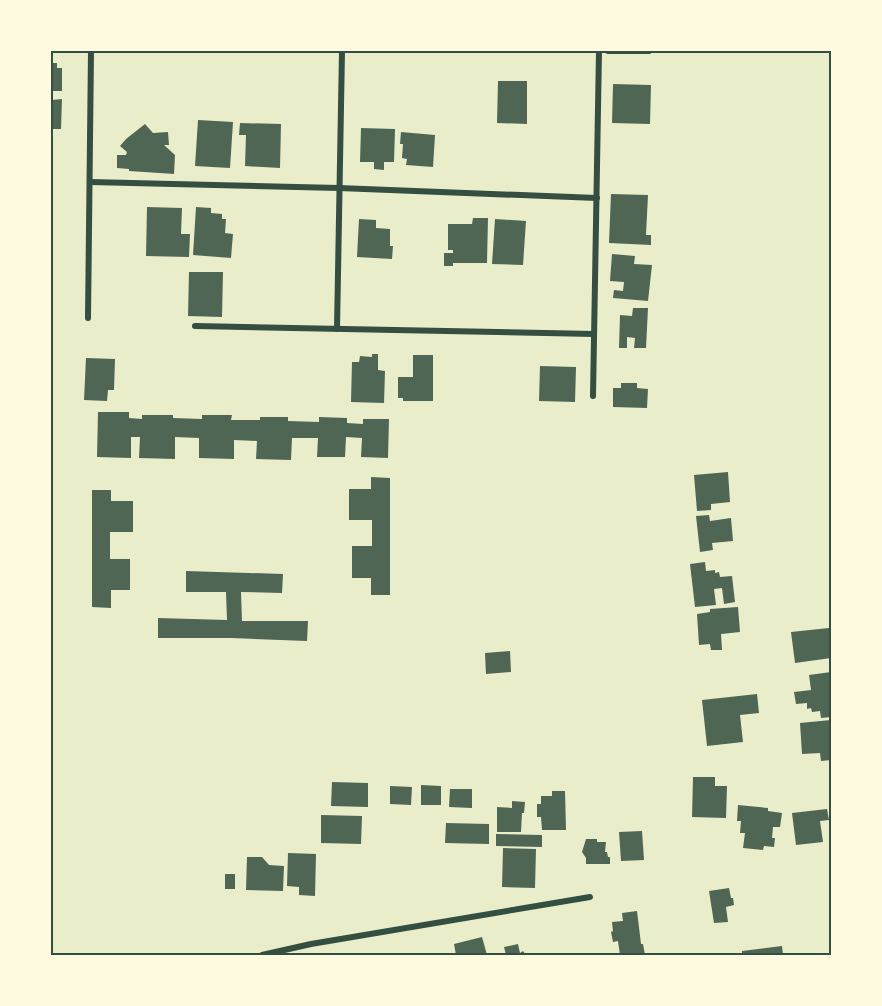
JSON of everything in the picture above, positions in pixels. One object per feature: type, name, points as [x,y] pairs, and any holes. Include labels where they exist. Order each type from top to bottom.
[{"type":"street","points":[[88,318],[91,51]]},
{"type":"street","points":[[337,329],[342,51]]},
{"type":"street","points":[[593,396],[599,51]]},
{"type":"street","points":[[608,51],[649,51]]},
{"type":"street","points":[[90,182],[339,188],[597,198]]},
{"type":"street","points":[[195,327],[594,334]]},
{"type":"street","points":[[262,955],[311,944],[590,897]]},
{"type":"building","points":[[51,63],[57,63],[57,68],[62,68],[62,91],[51,91]]},
{"type":"building","points":[[498,81],[527,81],[527,124],[497,123]]},
{"type":"building","points":[[613,84],[651,85],[650,124],[612,123]]},
{"type":"building","points":[[62,99],[61,129],[51,129],[52,100]]},
{"type":"building","points":[[198,120],[233,122],[230,168],[195,166]]},
{"type":"building","points":[[240,123],[281,124],[280,168],[245,166],[246,135],[239,135]]},
{"type":"building","points":[[145,124],[153,133],[168,132],[169,145],[164,145],[175,155],[174,174],[117,168],[117,155],[126,155],[127,152],[120,146]]},
{"type":"building","points":[[361,128],[395,129],[394,162],[384,162],[384,170],[374,169],[374,162],[360,162]]},
{"type":"building","points":[[401,132],[435,135],[433,167],[406,165],[407,159],[402,158]]},
{"type":"building","points":[[611,194],[648,195],[646,235],[651,235],[651,245],[609,243]]},
{"type":"building","points":[[147,207],[182,208],[181,234],[190,234],[189,257],[146,256]]},
{"type":"building","points":[[196,207],[211,208],[211,213],[222,214],[222,219],[226,219],[225,233],[233,234],[231,258],[193,255]]},
{"type":"building","points":[[473,218],[488,218],[487,263],[453,263],[453,266],[444,266],[444,253],[453,253],[453,250],[448,250],[448,224],[472,224]]},
{"type":"building","points":[[359,219],[376,220],[376,228],[390,229],[390,246],[393,246],[392,259],[357,257]]},
{"type":"building","points":[[495,219],[526,221],[523,265],[492,264]]},
{"type":"building","points":[[612,254],[635,256],[634,264],[652,265],[648,301],[613,298],[614,290],[623,291],[624,282],[610,281]]},
{"type":"building","points":[[189,272],[223,272],[222,317],[188,316]]},
{"type":"building","points":[[633,308],[648,308],[646,348],[634,348],[635,338],[627,337],[627,348],[619,348],[620,315],[632,316]]},
{"type":"building","points":[[372,354],[378,354],[378,370],[385,371],[384,403],[351,402],[352,362],[359,362],[360,356],[372,357]]},
{"type":"building","points":[[413,355],[433,355],[433,401],[403,401],[403,398],[398,398],[398,377],[413,377]]},
{"type":"building","points":[[86,358],[115,359],[114,390],[108,390],[107,401],[84,400]]},
{"type":"building","points":[[540,366],[576,367],[575,402],[539,401]]},
{"type":"building","points":[[621,383],[637,383],[637,388],[648,389],[647,408],[613,407],[613,388],[621,388]]},
{"type":"building","points":[[98,412],[129,412],[129,418],[142,419],[142,415],[173,415],[173,418],[202,419],[202,415],[232,415],[231,420],[288,417],[288,421],[319,422],[319,417],[347,418],[347,423],[363,424],[363,419],[389,419],[388,458],[361,457],[362,438],[346,437],[345,457],[317,457],[318,438],[292,438],[291,460],[256,459],[257,441],[234,440],[234,459],[199,458],[199,438],[175,437],[175,459],[139,458],[140,437],[131,437],[131,458],[97,457]]},
{"type":"building","points":[[728,472],[730,502],[711,504],[711,510],[697,511],[694,475]]},
{"type":"building","points":[[371,477],[390,478],[390,595],[371,595],[371,578],[352,578],[352,546],[372,546],[372,520],[349,520],[349,489],[371,489]]},
{"type":"building","points":[[92,490],[111,490],[111,501],[133,501],[133,532],[110,532],[110,559],[130,559],[130,590],[111,590],[111,608],[92,607]]},
{"type":"building","points":[[709,515],[710,521],[731,518],[733,541],[712,543],[713,550],[700,552],[696,516]]},
{"type":"building","points":[[705,562],[706,571],[715,570],[715,573],[719,572],[720,577],[732,576],[735,602],[724,604],[722,588],[714,589],[716,605],[695,607],[690,564]]},
{"type":"building","points":[[186,571],[283,574],[282,593],[241,592],[242,621],[308,621],[307,641],[158,638],[158,618],[227,620],[226,592],[186,592]]},
{"type":"building","points":[[738,607],[740,632],[721,634],[722,650],[711,650],[710,644],[699,645],[697,614],[710,612],[710,609]]},
{"type":"building","points":[[829,628],[831,658],[795,663],[791,632]]},
{"type":"building","points":[[510,651],[511,672],[486,674],[485,653]]},
{"type":"building","points":[[831,672],[831,717],[821,718],[820,711],[812,712],[811,708],[807,709],[807,703],[796,704],[794,692],[811,690],[809,675]]},
{"type":"building","points":[[757,694],[759,713],[740,715],[743,742],[707,746],[702,700]]},
{"type":"building","points":[[831,720],[831,760],[821,761],[820,753],[802,754],[800,723]]},
{"type":"building","points":[[693,777],[715,777],[715,786],[727,786],[726,818],[692,817]]},
{"type":"building","points":[[332,782],[368,783],[368,807],[331,806]]},
{"type":"building","points":[[421,785],[441,786],[441,805],[421,805]]},
{"type":"building","points":[[390,786],[412,787],[411,805],[390,804]]},
{"type":"building","points":[[450,789],[472,789],[472,808],[449,807]]},
{"type":"building","points":[[552,791],[565,791],[566,830],[542,830],[541,817],[537,817],[537,804],[541,804],[541,796],[552,796]]},
{"type":"building","points":[[512,801],[525,802],[521,832],[497,832],[497,807],[512,808]]},
{"type":"building","points":[[738,805],[768,808],[768,811],[782,813],[780,827],[773,827],[774,847],[764,846],[763,850],[743,848],[745,833],[740,833],[741,821],[737,821]]},
{"type":"building","points":[[827,809],[829,820],[820,821],[823,842],[796,845],[792,813]]},
{"type":"building","points":[[321,815],[362,816],[361,844],[321,843]]},
{"type":"building","points":[[446,823],[489,824],[489,844],[445,843]]},
{"type":"building","points":[[642,831],[644,860],[621,861],[619,832]]},
{"type":"building","points":[[496,834],[542,835],[542,847],[496,846]]},
{"type":"building","points":[[586,839],[606,842],[605,852],[610,857],[610,864],[586,864],[586,858],[582,852]]},
{"type":"building","points":[[503,848],[536,849],[535,888],[502,887]]},
{"type":"building","points":[[288,853],[316,854],[315,896],[299,895],[299,887],[287,886]]},
{"type":"building","points":[[247,857],[262,857],[269,865],[284,866],[283,891],[246,890]]},
{"type":"building","points":[[225,874],[235,874],[235,889],[225,889]]},
{"type":"building","points":[[729,888],[734,905],[726,907],[728,922],[714,923],[709,891]]},
{"type":"building","points":[[637,911],[641,944],[643,944],[645,955],[620,955],[618,941],[613,942],[612,922],[623,921],[622,913]]},
{"type":"building","points":[[482,937],[487,955],[456,955],[454,944]]},
{"type":"building","points":[[518,944],[520,953],[523,951],[526,955],[506,955],[504,947]]},
{"type":"building","points":[[782,946],[783,955],[742,955],[742,951]]}]
